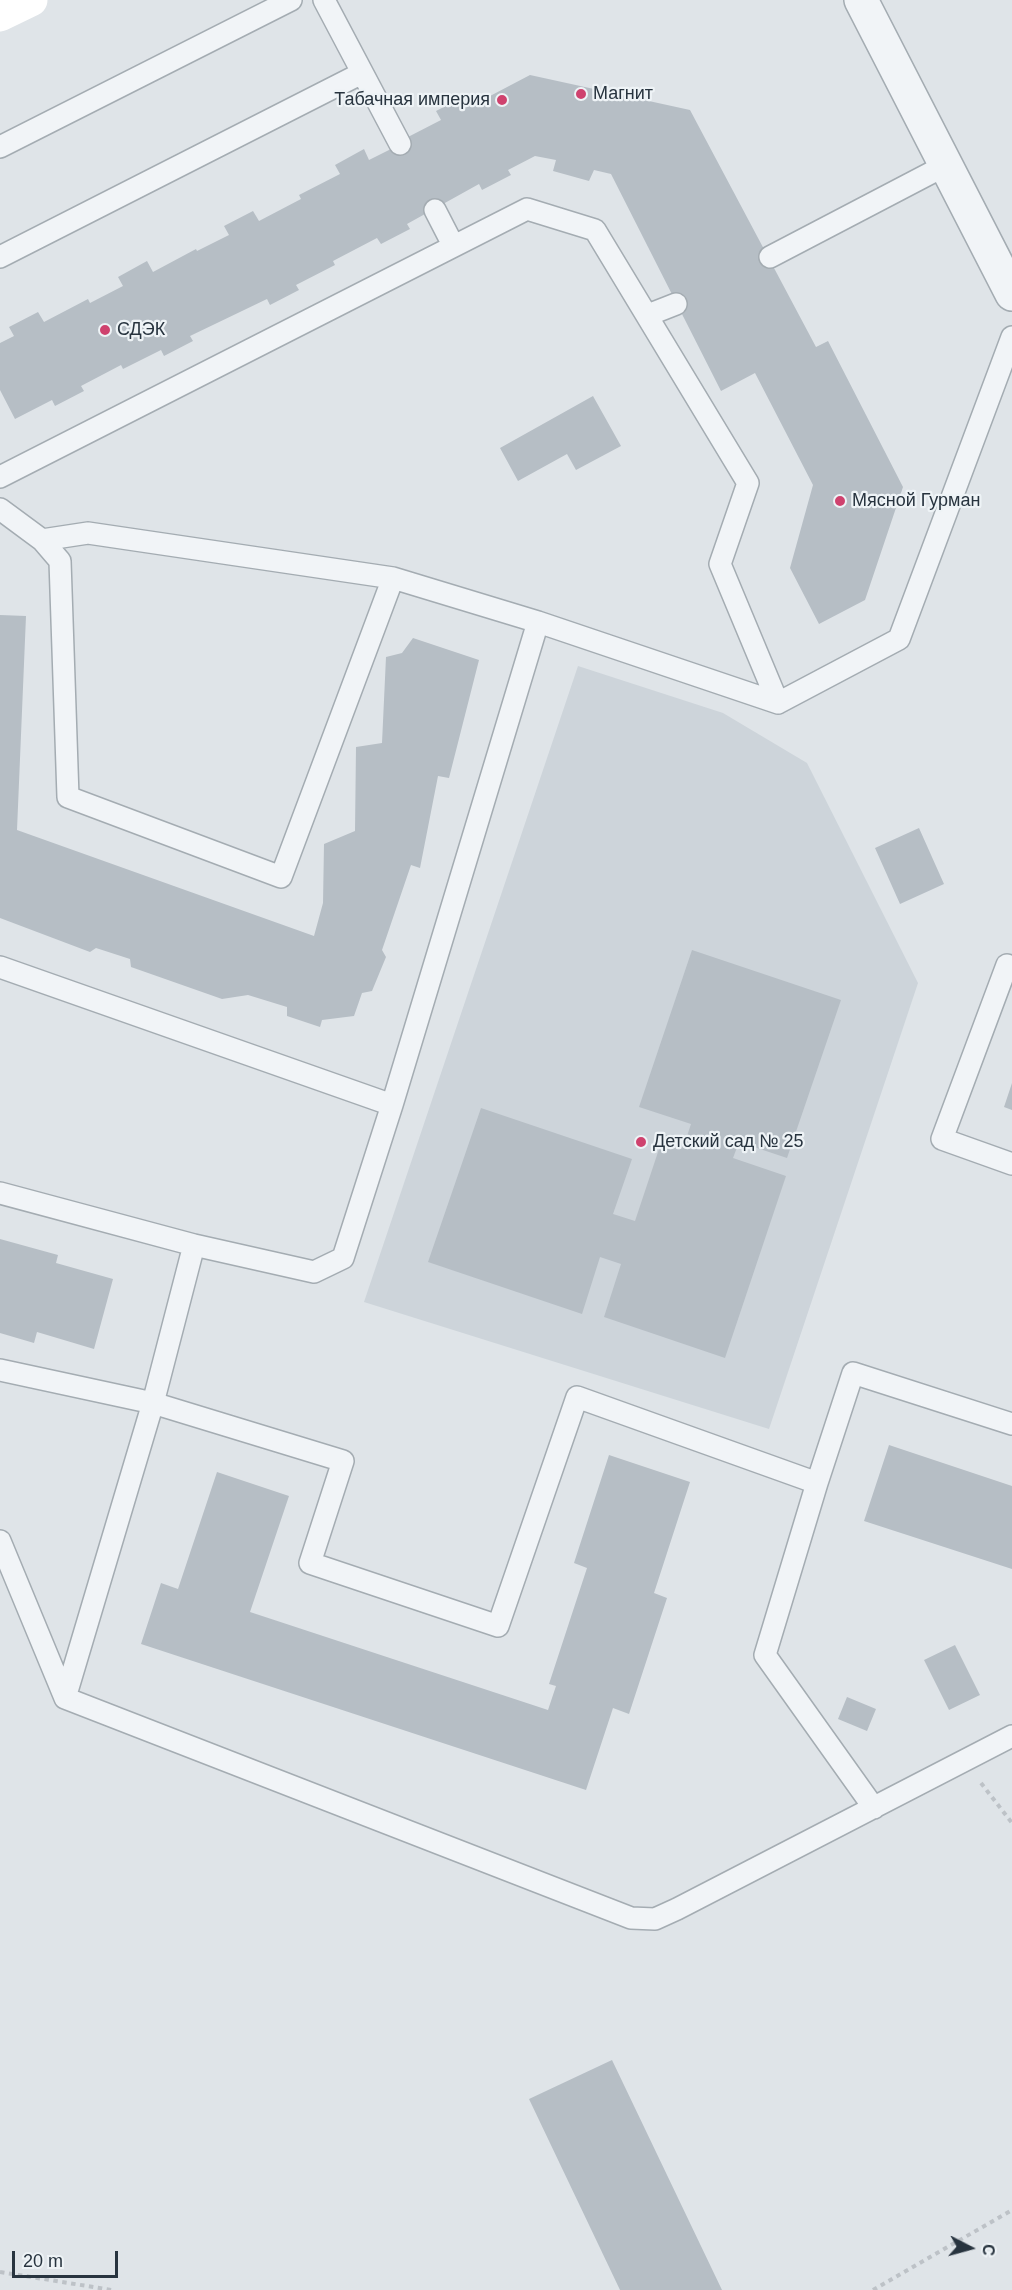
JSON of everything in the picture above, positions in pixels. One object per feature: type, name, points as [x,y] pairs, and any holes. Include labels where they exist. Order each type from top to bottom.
[{"type":"main road","points":[[0,15],[31,0]]},
{"type":"street","points":[[861,0],[1012,294]]},
{"type":"lane","points":[[0,147],[291,0]]},
{"type":"lane","points":[[324,0],[400,144]]},
{"type":"lane","points":[[0,257],[362,73]]},
{"type":"lane","points":[[770,257],[946,165]]},
{"type":"lane","points":[[0,477],[527,209],[595,230],[748,483],[720,564],[778,703]]},
{"type":"lane","points":[[435,210],[453,245]]},
{"type":"lane","points":[[648,315],[676,304]]},
{"type":"lane","points":[[42,540],[88,533],[393,578],[538,622],[778,703],[899,639],[1012,337]]},
{"type":"lane","points":[[0,510],[42,540],[60,561],[68,797],[281,877],[393,578]]},
{"type":"lane","points":[[0,1193],[194,1245],[314,1272],[343,1258],[392,1105],[538,622]]},
{"type":"lane","points":[[1012,967],[1006,965],[942,1139],[1012,1164]]},
{"type":"lane","points":[[0,967],[392,1105]]},
{"type":"lane","points":[[65,1698],[153,1403],[194,1245]]},
{"type":"lane","points":[[0,1370],[153,1403],[343,1461],[310,1563],[498,1626],[577,1397],[817,1483]]},
{"type":"lane","points":[[874,1808],[765,1655],[817,1483],[854,1373],[1012,1424]]},
{"type":"lane","points":[[0,1540],[65,1698],[631,1918],[655,1919],[677,1909],[1012,1736]]},
{"type":"path","points":[[964,1761],[1012,1822]]},
{"type":"path","points":[[873,2290],[1012,2210]]},
{"type":"path","points":[[0,2272],[112,2290]]},
{"type":"shaded area","name":"Детский сад № 25","points":[[578,666],[723,713],[807,763],[918,983],[769,1429],[364,1302]]},
{"type":"building","points":[[530,75],[690,110],[816,347],[828,341],[903,487],[865,600],[819,624],[790,568],[813,485],[755,373],[721,391],[611,174],[594,170],[589,181],[553,171],[556,160],[535,156],[508,170],[511,175],[482,190],[479,184],[407,224],[410,229],[381,244],[377,238],[333,261],[335,265],[296,285],[299,290],[270,305],[267,299],[190,336],[193,341],[164,356],[161,350],[123,369],[121,365],[81,386],[84,391],[55,406],[52,400],[15,419],[0,390],[0,343],[14,336],[9,327],[38,312],[44,322],[88,299],[90,303],[123,286],[118,277],[147,261],[153,272],[196,249],[197,251],[229,235],[224,226],[253,211],[259,221],[301,199],[299,195],[340,174],[335,165],[364,149],[369,160],[409,140],[408,137],[441,120],[436,111],[465,96],[471,106]]},
{"type":"building","points":[[593,396],[621,446],[576,470],[567,454],[518,481],[500,448]]},
{"type":"building","points":[[0,615],[26,616],[17,830],[314,936],[323,903],[324,844],[355,831],[356,747],[382,743],[386,657],[402,653],[413,638],[479,660],[449,778],[438,776],[420,868],[411,865],[382,950],[386,957],[372,991],[362,993],[354,1016],[322,1020],[320,1027],[287,1016],[287,1007],[248,995],[222,999],[131,967],[130,959],[96,948],[90,952],[0,918]]},
{"type":"building","points":[[919,828],[944,884],[900,904],[875,848]]},
{"type":"building","points":[[692,950],[841,1000],[787,1158],[739,1142],[733,1158],[786,1176],[725,1358],[604,1317],[621,1264],[600,1257],[582,1314],[428,1262],[481,1108],[632,1159],[613,1214],[635,1221],[664,1134],[685,1142],[691,1124],[639,1107]]},
{"type":"building","points":[[1012,1083],[1012,1110],[1004,1107]]},
{"type":"building","points":[[0,1239],[58,1255],[56,1263],[113,1279],[94,1349],[37,1332],[34,1343],[0,1333]]},
{"type":"building","points":[[889,1445],[1012,1486],[1012,1569],[864,1521]]},
{"type":"building","points":[[609,1455],[690,1482],[654,1593],[667,1598],[629,1714],[613,1708],[586,1790],[141,1644],[161,1583],[178,1589],[217,1472],[289,1496],[250,1612],[548,1710],[556,1686],[549,1684],[587,1568],[574,1563]]},
{"type":"building","points":[[955,1645],[980,1695],[949,1710],[924,1660]]},
{"type":"building","points":[[847,1697],[876,1709],[867,1731],[838,1719]]},
{"type":"building","points":[[612,2060],[722,2290],[620,2290],[529,2099]]},
{"type":"place","name":"Магнит","points":[[581,94]]},
{"type":"place","name":"Табачная империя","points":[[502,100]]},
{"type":"place","name":"СДЭК","points":[[105,330]]},
{"type":"place","name":"Мясной Гурман","points":[[840,501]]},
{"type":"place","name":"Детский сад № 25","points":[[641,1142]]}]
